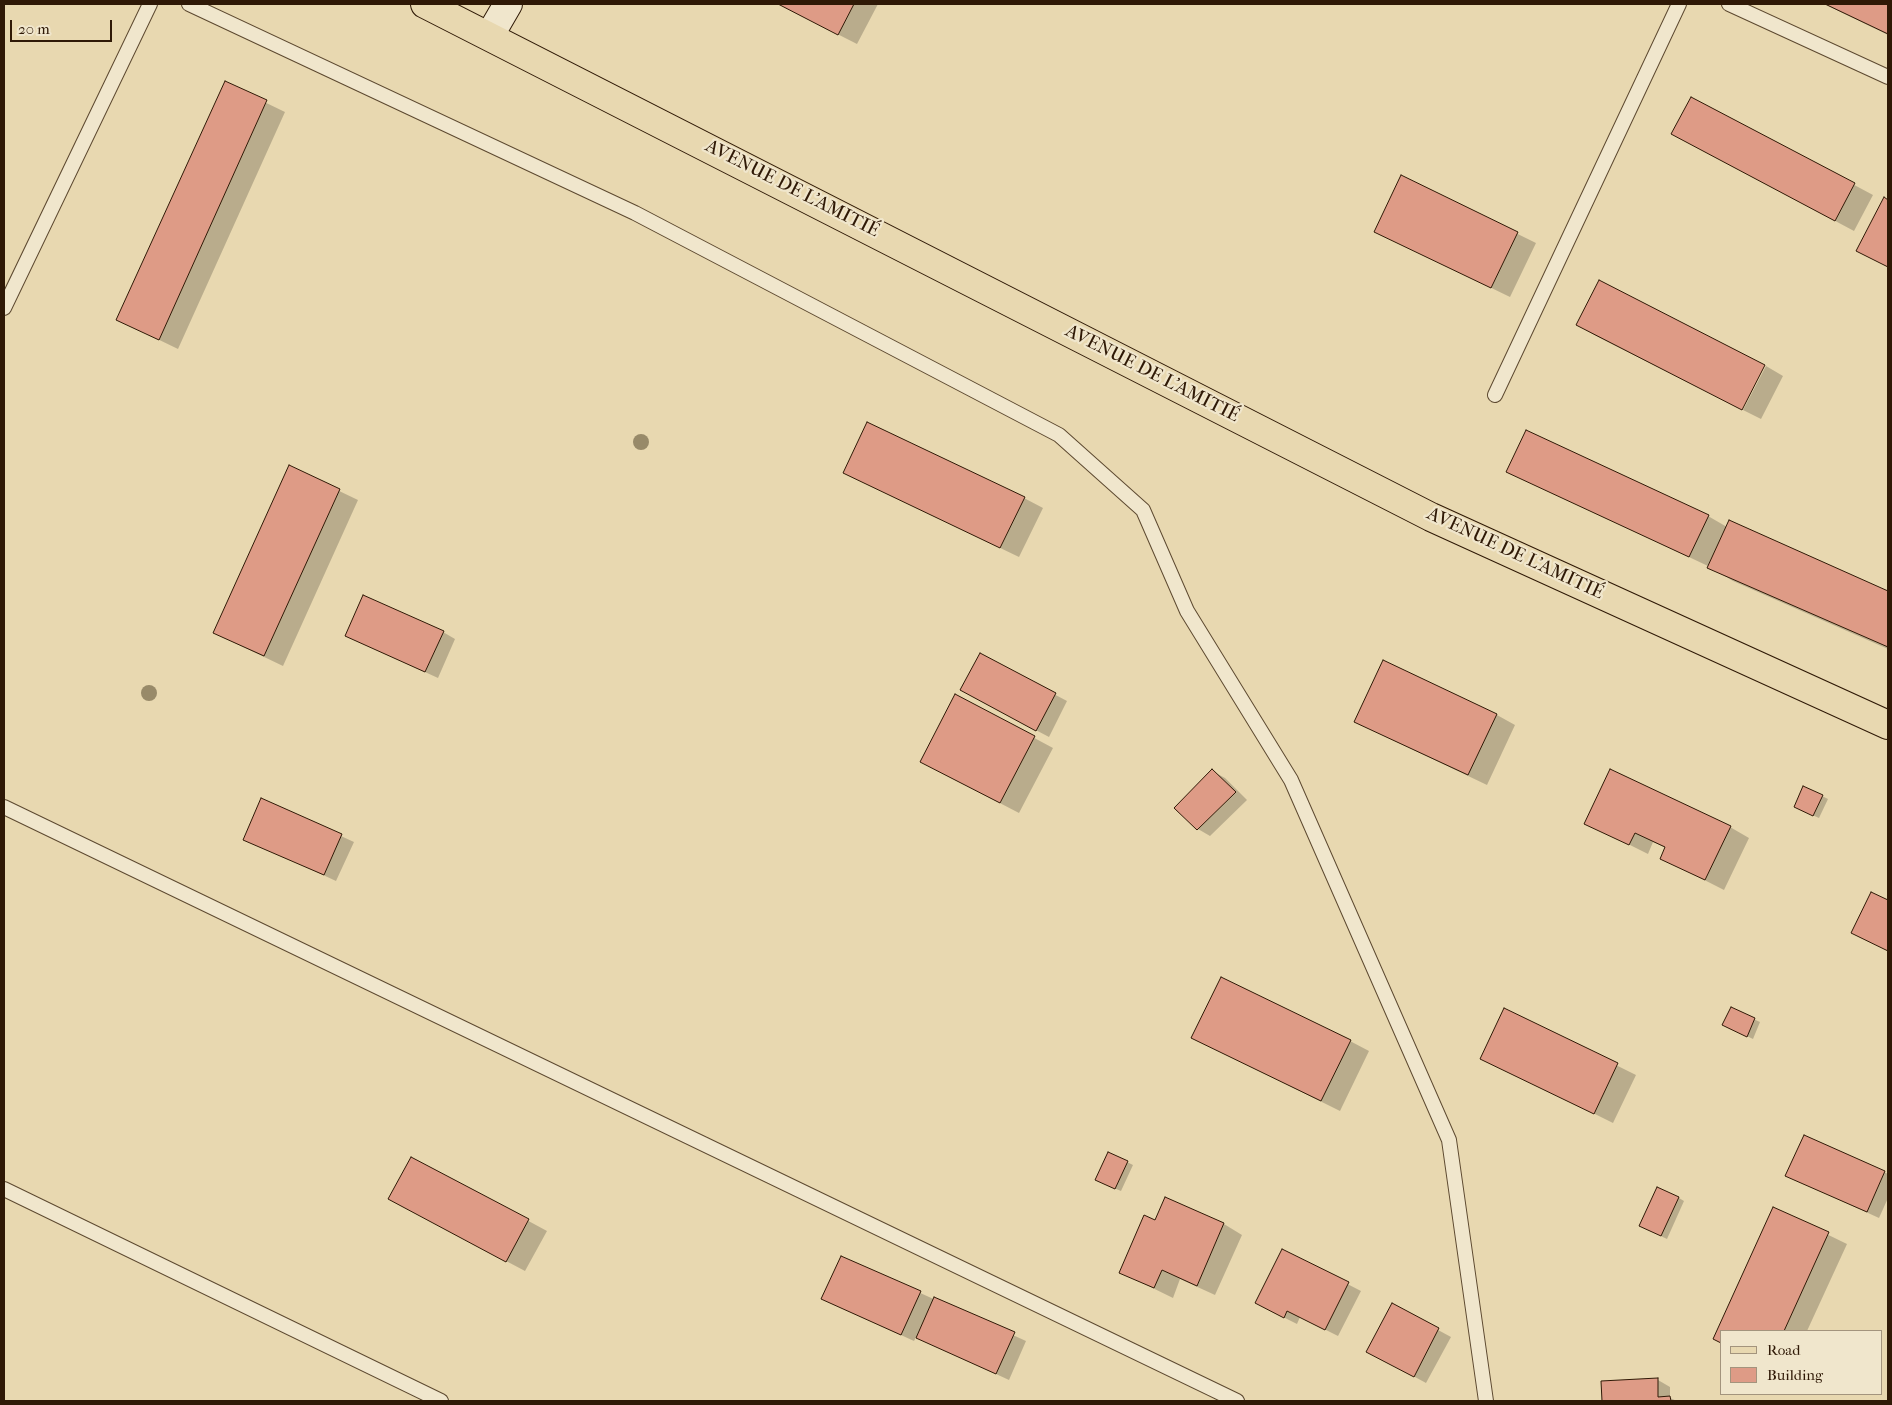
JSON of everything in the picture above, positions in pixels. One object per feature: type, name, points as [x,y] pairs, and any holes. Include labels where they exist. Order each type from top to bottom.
[{"type":"main road","name":"AVENUE DE L'AMITIÉ","points":[[425,4],[490,35],[1432,517],[1888,725]]},
{"type":"street","points":[[490,35],[508,4]]},
{"type":"lane","points":[[4,308],[150,4]]},
{"type":"lane","points":[[189,4],[635,213],[1059,435],[1143,510],[1187,611],[1291,780],[1449,1140],[1486,1401]]},
{"type":"lane","points":[[1496,395],[1678,4]]},
{"type":"lane","points":[[1729,4],[1888,77]]},
{"type":"lane","points":[[4,807],[1237,1401]]},
{"type":"lane","points":[[4,1189],[441,1401]]},
{"type":"building","points":[[778,4],[854,4],[838,35]]},
{"type":"building","points":[[1825,4],[1888,4],[1888,34]]},
{"type":"building","points":[[225,81],[267,100],[159,340],[116,320]]},
{"type":"building","points":[[1691,97],[1855,183],[1835,221],[1671,134]]},
{"type":"building","points":[[1401,175],[1518,232],[1491,288],[1374,232]]},
{"type":"building","points":[[1884,197],[1888,200],[1888,267],[1856,251]]},
{"type":"building","points":[[1599,280],[1765,365],[1742,410],[1576,325]]},
{"type":"building","points":[[867,422],[1025,497],[1000,548],[843,473]]},
{"type":"building","points":[[1526,430],[1709,515],[1689,557],[1506,472]]},
{"type":"building","points":[[289,465],[340,489],[264,656],[213,633]]},
{"type":"building","points":[[1729,520],[1888,591],[1888,647],[1707,568]]},
{"type":"building","points":[[363,595],[444,631],[425,672],[345,636]]},
{"type":"building","points":[[980,653],[1056,693],[1036,731],[960,690]]},
{"type":"building","points":[[1383,660],[1497,714],[1468,775],[1354,722]]},
{"type":"building","points":[[955,694],[1035,736],[1000,803],[920,762]]},
{"type":"building","points":[[1212,769],[1236,792],[1197,830],[1174,808]]},
{"type":"building","points":[[1610,769],[1731,826],[1705,880],[1660,859],[1665,847],[1635,833],[1629,845],[1584,824]]},
{"type":"building","points":[[1803,786],[1823,795],[1813,816],[1794,807]]},
{"type":"building","points":[[261,798],[342,834],[324,875],[243,840]]},
{"type":"building","points":[[1871,892],[1888,900],[1888,951],[1851,933]]},
{"type":"building","points":[[1221,977],[1351,1040],[1321,1101],[1191,1038]]},
{"type":"building","points":[[1731,1007],[1755,1018],[1747,1037],[1722,1025]]},
{"type":"building","points":[[1504,1008],[1618,1063],[1594,1114],[1480,1059]]},
{"type":"building","points":[[1804,1135],[1885,1171],[1867,1212],[1785,1176]]},
{"type":"building","points":[[1108,1152],[1128,1161],[1115,1189],[1095,1180]]},
{"type":"building","points":[[411,1157],[529,1219],[506,1262],[388,1199]]},
{"type":"building","points":[[1657,1187],[1679,1197],[1661,1236],[1639,1226]]},
{"type":"building","points":[[1165,1197],[1224,1223],[1197,1286],[1162,1270],[1154,1288],[1119,1273],[1144,1215],[1155,1220]]},
{"type":"building","points":[[1773,1207],[1829,1232],[1784,1330],[1720,1330],[1720,1342],[1713,1339]]},
{"type":"building","points":[[1282,1249],[1349,1282],[1325,1330],[1287,1311],[1284,1318],[1255,1303]]},
{"type":"building","points":[[841,1256],[921,1291],[901,1335],[821,1299]]},
{"type":"building","points":[[934,1297],[1015,1332],[996,1374],[916,1338]]},
{"type":"building","points":[[1392,1303],[1439,1328],[1414,1377],[1366,1352]]},
{"type":"building","points":[[1658,1378],[1658,1397],[1670,1396],[1671,1401],[1602,1401],[1601,1381]]}]
